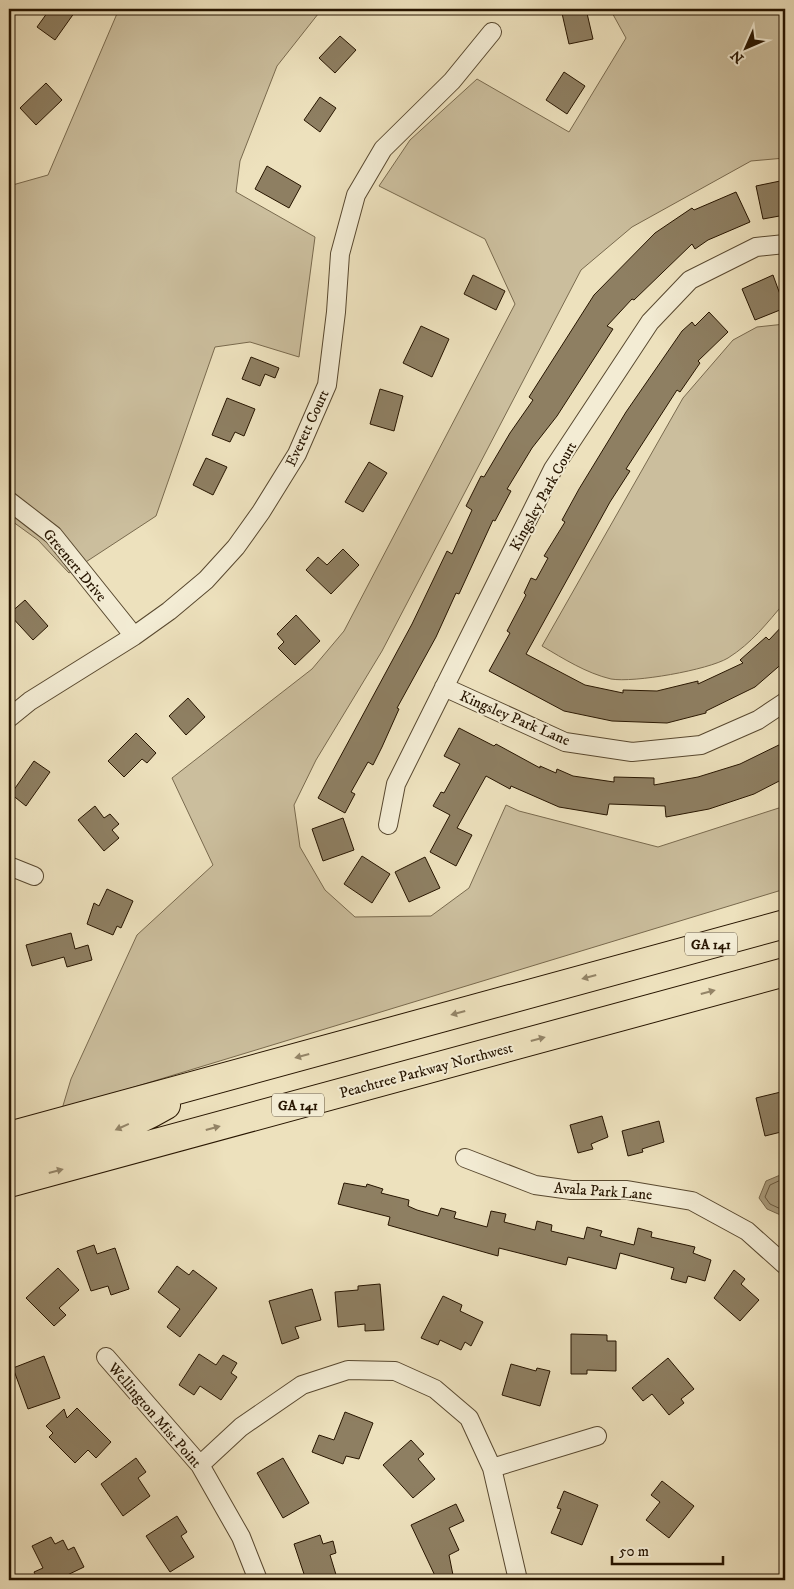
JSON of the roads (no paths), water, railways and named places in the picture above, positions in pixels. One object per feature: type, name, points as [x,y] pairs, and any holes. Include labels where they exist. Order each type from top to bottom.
[{"type":"highway","points":[[636,965],[680,942],[785,908]]},
{"type":"highway","name":"GA 141","points":[[9,1136],[785,924]]},
{"type":"highway","name":"Peachtree Parkway Northwest","points":[[9,1183],[785,972]]},
{"type":"highway","points":[[9,1163],[104,1135],[151,1113],[194,1085]]},
{"type":"street","name":"Everett Court","points":[[9,718],[30,701],[134,636],[169,611],[206,580],[236,547],[262,512],[297,454],[327,385],[336,312],[340,254],[356,195],[383,149],[452,81],[492,32]]},
{"type":"street","name":"Kingsley Park Court","points":[[388,825],[396,784],[554,469],[650,322],[690,280],[756,247],[785,244]]},
{"type":"street","name":"Greenert Drive","points":[[9,501],[53,535],[134,636]]},
{"type":"street","name":"Kingsley Park Lane","points":[[444,687],[565,742],[632,752],[701,746],[758,720],[785,702]]},
{"type":"street","points":[[9,866],[34,876]]},
{"type":"street","name":"Avala Park Lane","points":[[465,1158],[535,1185],[572,1190],[627,1190],[692,1200],[747,1231],[785,1264]]},
{"type":"street","name":"Wellington Mist Point","points":[[106,1356],[200,1464],[241,1537],[258,1580]]},
{"type":"street","points":[[200,1464],[241,1427],[302,1385],[348,1370],[395,1371],[435,1389],[469,1418],[492,1468],[518,1580]]},
{"type":"street","points":[[492,1468],[597,1436]]},
{"type":"water","points":[[785,1173],[785,1217],[767,1209],[759,1198],[766,1181]]}]
